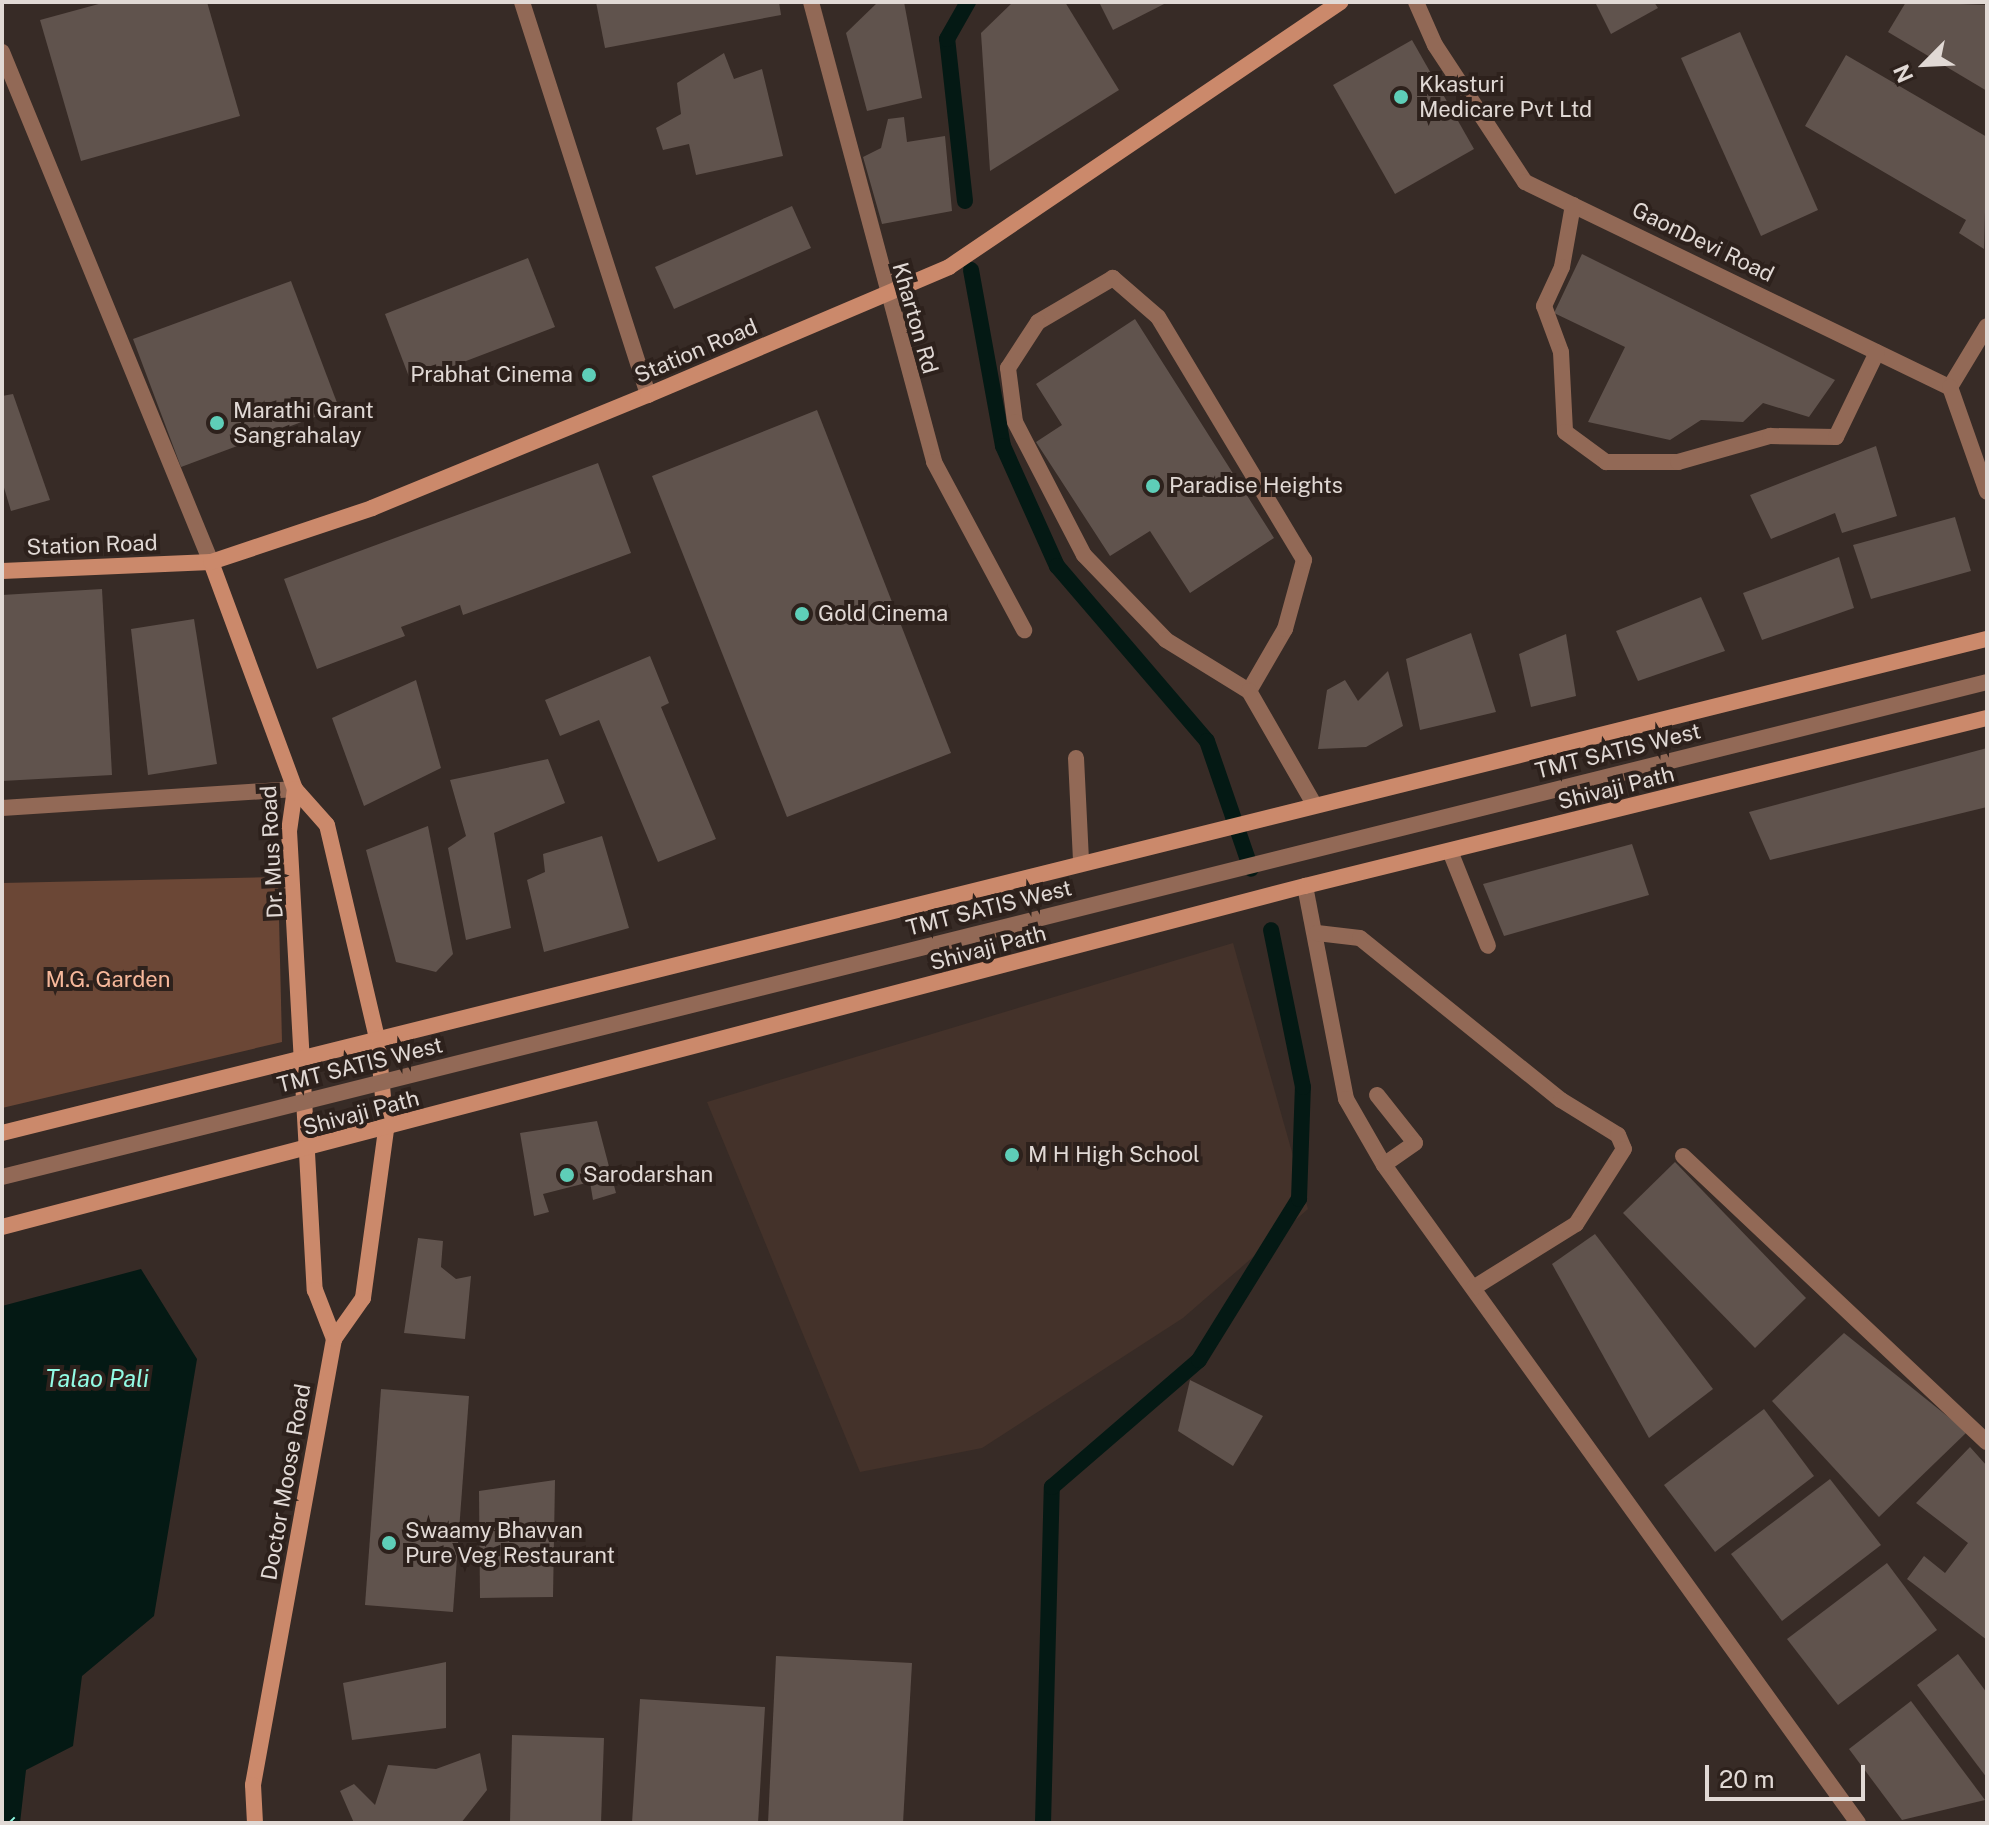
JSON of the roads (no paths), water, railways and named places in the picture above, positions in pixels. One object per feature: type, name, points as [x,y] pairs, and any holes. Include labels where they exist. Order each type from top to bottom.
[{"type":"main road","name":"Station Road","points":[[2,571],[211,562],[372,508],[884,295],[949,267],[1341,2]]},
{"type":"main road","name":"Dr. Mus Road","points":[[211,562],[295,789],[289,831],[308,1057],[311,1149]]},
{"type":"main road","points":[[2,1133],[308,1057],[378,1043],[1081,861],[1987,639]]},
{"type":"main road","name":"Shivaji Path","points":[[2,1227],[386,1130],[1305,886],[1987,718]]},
{"type":"main road","points":[[295,789],[327,825],[378,1043],[386,1130],[363,1298],[334,1339]]},
{"type":"main road","points":[[311,1149],[315,1290],[334,1339]]},
{"type":"main road","name":"Doctor Moose Road","points":[[255,1823],[253,1785],[334,1339]]},
{"type":"street","points":[[522,2],[648,395]]},
{"type":"street","name":"Kharton Rd","points":[[811,2],[884,295],[934,462],[1024,630]]},
{"type":"street","name":"GaonDevi Road","points":[[1416,2],[1435,45],[1525,182],[1950,387]]},
{"type":"street","points":[[2,52],[211,562]]},
{"type":"street","points":[[1573,205],[1562,267],[1544,306],[1561,352],[1565,432],[1606,462],[1678,462],[1770,436],[1836,437],[1877,352]]},
{"type":"street","points":[[1249,691],[1285,629],[1304,560],[1158,317],[1113,278],[1038,322],[1008,368],[1015,422],[1084,555],[1166,640],[1249,691],[1314,804]]},
{"type":"street","points":[[1987,326],[1950,387],[1987,492]]},
{"type":"street","name":"TMT SATIS West","points":[[2,1177],[1987,682]]},
{"type":"street","points":[[1076,758],[1081,861]]},
{"type":"street","points":[[2,808],[295,789]]},
{"type":"street","points":[[1450,851],[1488,946]]},
{"type":"street","points":[[1305,886],[1317,933],[1346,1099],[1384,1165],[1858,1823]]},
{"type":"street","points":[[1317,933],[1360,938],[1561,1100],[1618,1135],[1624,1149],[1576,1224],[1473,1288]]},
{"type":"street","points":[[1377,1095],[1415,1143],[1384,1165]]},
{"type":"street","points":[[1683,1156],[1987,1442]]},
{"type":"water","name":"Talao Pali","points":[[141,1269],[197,1359],[154,1616],[82,1676],[73,1746],[26,1770],[20,1823],[2,1823],[2,1306]]},
{"type":"waterway","points":[[965,201],[947,39],[968,2]]},
{"type":"waterway","points":[[971,270],[1003,446],[1057,566],[1207,741],[1251,869]]},
{"type":"waterway","points":[[1043,1823],[1052,1487],[1199,1360],[1299,1199],[1303,1087],[1271,930]]},
{"type":"place","name":"Kkasturi Medicare Pvt Ltd","points":[[1401,97]]},
{"type":"place","name":"Prabhat Cinema","points":[[589,375]]},
{"type":"place","name":"Marathi Grant Sangrahalay","points":[[217,423]]},
{"type":"place","name":"Paradise Heights","points":[[1153,486]]},
{"type":"place","name":"Gold Cinema","points":[[802,614]]},
{"type":"place","name":"M H High School","points":[[1012,1155]]},
{"type":"place","name":"Sarodarshan","points":[[567,1175]]},
{"type":"place","name":"Swaamy Bhavvan Pure Veg Restaurant","points":[[389,1543]]},
{"type":"park label","name":"M.G. Garden","points":[[108,980]]}]
